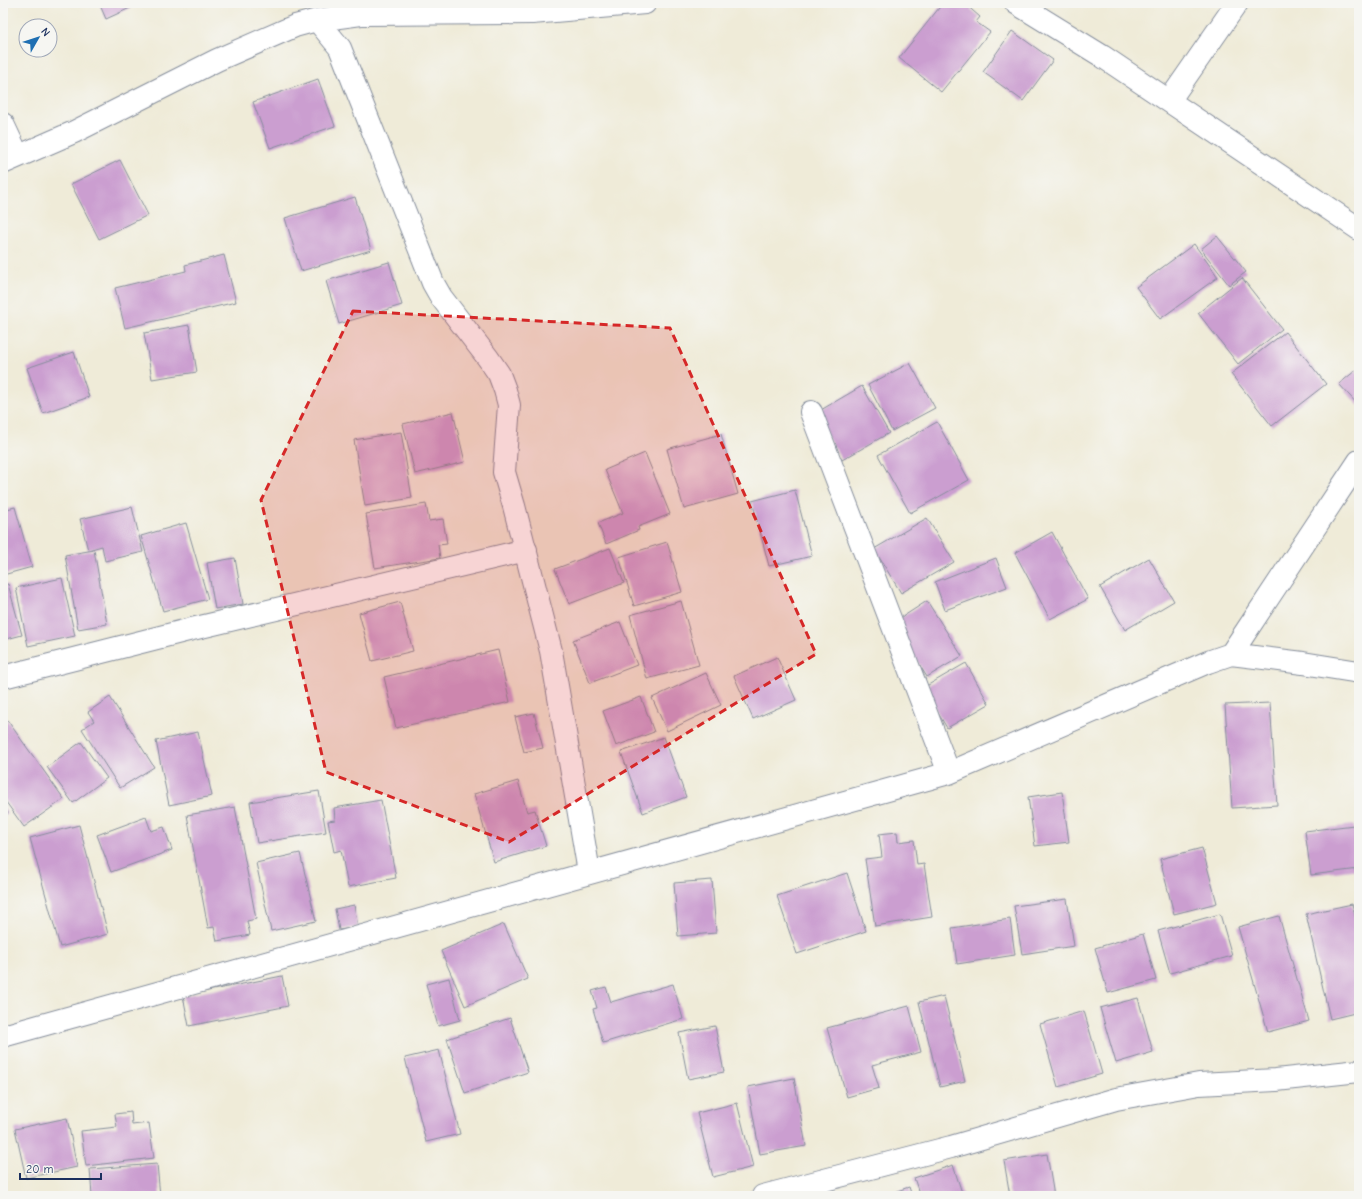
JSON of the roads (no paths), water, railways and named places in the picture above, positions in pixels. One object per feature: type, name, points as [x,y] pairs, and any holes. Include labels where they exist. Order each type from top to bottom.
[{"type":"street","points":[[3,124],[11,160],[74,132],[217,60],[295,26],[317,20],[361,14],[532,13],[645,3]]},
{"type":"street","points":[[1016,3],[1102,56],[1359,230]]},
{"type":"street","points":[[1169,101],[1237,3]]},
{"type":"street","points":[[340,48],[361,14]]},
{"type":"street","points":[[317,20],[340,48],[433,283],[441,297],[499,374],[505,390],[509,405],[504,472],[526,550],[551,651],[589,872]]},
{"type":"street","points":[[811,412],[949,773]]},
{"type":"street","points":[[1231,654],[1359,461]]},
{"type":"street","points":[[3,677],[192,629],[526,550]]},
{"type":"street","points":[[3,1036],[949,773],[1164,680],[1231,654],[1359,672]]},
{"type":"street","points":[[763,1196],[951,1147],[1116,1099],[1199,1084],[1276,1080],[1359,1072]]}]
